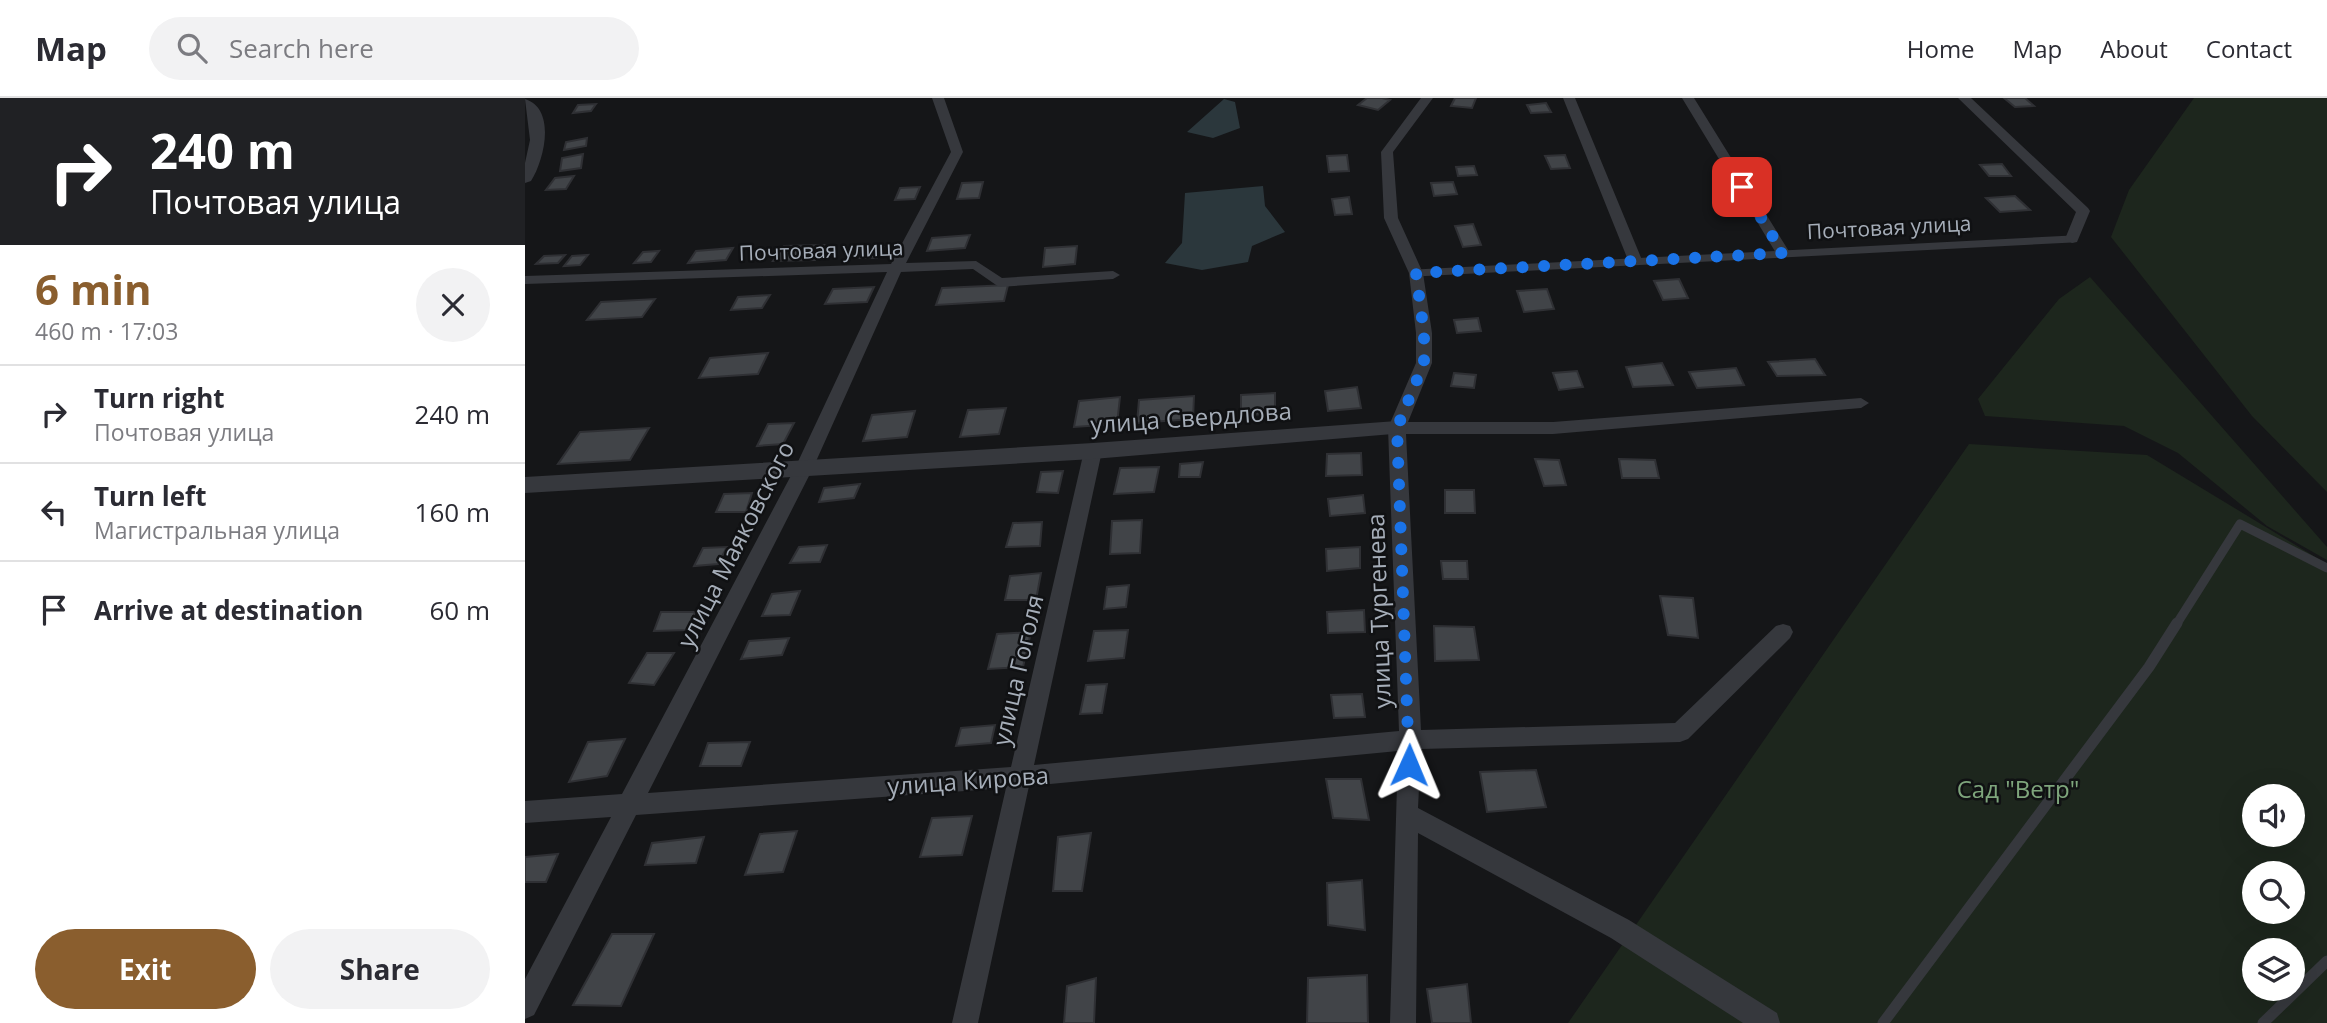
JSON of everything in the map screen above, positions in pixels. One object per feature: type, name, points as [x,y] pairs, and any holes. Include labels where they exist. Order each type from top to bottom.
[{"type":"street","name":"улица Маяковского","points":[[525,1006],[804,468],[896,268],[957,152],[938,98]]},
{"type":"street","name":"улица Тургенева","points":[[1403,1023],[1406,814],[1410,740],[1397,428],[1424,363],[1424,333],[1416,273],[1391,218],[1387,152],[1427,98]]},
{"type":"street","points":[[1569,98],[1635,260]]},
{"type":"street","points":[[1688,98],[1783,253]]},
{"type":"street","points":[[1963,98],[2083,211],[2072,239]]},
{"type":"street","points":[[525,103],[531,108],[538,129],[536,153],[525,178]]},
{"type":"street","name":"Почтовая улица","points":[[525,279],[976,265],[999,283],[1113,275]]},
{"type":"street","name":"улица Свердлова","points":[[525,485],[1093,451],[1397,428],[1553,428],[1861,403]]},
{"type":"street","name":"улица Гоголя","points":[[965,1023],[1093,451]]},
{"type":"street","name":"улица Кирова","points":[[525,812],[1020,777],[1410,740],[1680,732],[1783,632]]},
{"type":"street","points":[[1406,814],[1620,929],[1767,1023]]},
{"type":"lane","name":"Почтовая улица","points":[[1416,273],[2072,239]]},
{"type":"lane","points":[[1883,1023],[2149,667],[2240,524],[2327,568]]},
{"type":"lane","points":[[2263,1023],[2327,961]]},
{"type":"green space","points":[[2194,98],[2327,98],[2327,492],[2252,416],[2111,237],[2129,190]]},
{"type":"green space","points":[[2090,277],[2327,547],[2327,560],[2267,526],[2178,453],[2124,426],[1985,416],[1978,399],[2059,299]]},
{"type":"green space","name":"Сад \"Ветр\"","points":[[1969,444],[2147,455],[2327,564],[2327,1023],[1568,1023]]},
{"type":"shaded area","points":[[1224,99],[1235,102],[1240,128],[1213,138],[1187,132]]},
{"type":"shaded area","points":[[1263,186],[1265,206],[1285,232],[1252,246],[1248,262],[1202,270],[1165,263],[1182,243],[1185,193]]},
{"type":"building","points":[[1367,98],[1390,100],[1378,110],[1358,105]]},
{"type":"building","points":[[1455,98],[1476,98],[1472,108],[1451,106]]},
{"type":"building","points":[[2004,98],[2025,98],[2034,106],[2015,107]]},
{"type":"building","points":[[1546,103],[1551,112],[1531,113],[1527,105]]},
{"type":"building","points":[[596,104],[591,111],[573,113],[578,105]]},
{"type":"building","points":[[587,138],[586,146],[564,150],[566,142]]},
{"type":"building","points":[[583,154],[581,168],[560,171],[562,158]]},
{"type":"building","points":[[1347,155],[1349,171],[1329,172],[1327,156]]},
{"type":"building","points":[[1565,155],[1570,168],[1551,169],[1545,156]]},
{"type":"building","points":[[2002,164],[2011,176],[1989,176],[1980,165]]},
{"type":"building","points":[[1474,166],[1477,175],[1458,176],[1456,167]]},
{"type":"building","points":[[574,176],[566,189],[546,190],[555,178]]},
{"type":"building","points":[[983,182],[979,198],[957,199],[962,183]]},
{"type":"building","points":[[1453,182],[1457,194],[1434,196],[1431,183]]},
{"type":"building","points":[[920,187],[915,199],[895,200],[900,188]]},
{"type":"building","points":[[2015,196],[2030,210],[2000,212],[1986,198]]},
{"type":"building","points":[[1349,197],[1352,214],[1335,215],[1332,199]]},
{"type":"building","points":[[1473,224],[1481,245],[1463,247],[1455,226]]},
{"type":"building","points":[[970,235],[965,248],[927,251],[932,238]]},
{"type":"building","points":[[824,245],[815,260],[773,261],[784,246]]},
{"type":"building","points":[[1077,246],[1075,264],[1043,267],[1045,248]]},
{"type":"building","points":[[866,247],[883,247],[877,258],[860,258]]},
{"type":"building","points":[[733,248],[726,260],[688,263],[696,251]]},
{"type":"building","points":[[659,251],[651,262],[634,263],[643,252]]},
{"type":"building","points":[[565,255],[558,263],[536,264],[544,256]]},
{"type":"building","points":[[588,255],[580,265],[564,266],[572,256]]},
{"type":"building","points":[[1679,279],[1688,298],[1663,300],[1654,281]]},
{"type":"building","points":[[1008,285],[1004,301],[936,305],[942,288]]},
{"type":"building","points":[[874,287],[867,302],[825,304],[833,289]]},
{"type":"building","points":[[1547,289],[1554,309],[1524,312],[1517,291]]},
{"type":"building","points":[[770,295],[762,308],[731,310],[738,297]]},
{"type":"building","points":[[655,299],[642,317],[587,320],[601,302]]},
{"type":"building","points":[[1478,318],[1481,331],[1457,333],[1454,320]]},
{"type":"building","points":[[768,353],[758,374],[699,378],[710,358]]},
{"type":"building","points":[[1815,359],[1825,375],[1777,376],[1768,362]]},
{"type":"building","points":[[1662,363],[1673,385],[1633,387],[1626,367]]},
{"type":"building","points":[[1736,368],[1744,385],[1697,388],[1689,372]]},
{"type":"building","points":[[1577,371],[1583,387],[1559,390],[1553,373]]},
{"type":"building","points":[[1454,373],[1476,375],[1474,388],[1451,386]]},
{"type":"building","points":[[1357,387],[1361,408],[1328,411],[1325,391]]},
{"type":"building","points":[[1275,393],[1275,413],[1241,416],[1241,395]]},
{"type":"building","points":[[1194,396],[1193,419],[1137,423],[1139,400]]},
{"type":"building","points":[[1120,397],[1117,424],[1074,427],[1079,401]]},
{"type":"building","points":[[1006,408],[999,434],[960,437],[968,410]]},
{"type":"building","points":[[915,411],[907,437],[863,441],[872,415]]},
{"type":"building","points":[[794,423],[783,444],[757,446],[768,424]]},
{"type":"building","points":[[649,428],[630,460],[558,464],[580,432]]},
{"type":"building","points":[[1361,453],[1362,475],[1326,476],[1327,454]]},
{"type":"building","points":[[1535,459],[1559,460],[1566,485],[1544,486]]},
{"type":"building","points":[[1619,459],[1655,460],[1659,478],[1622,478]]},
{"type":"building","points":[[1203,462],[1200,477],[1179,477],[1180,464]]},
{"type":"building","points":[[1159,467],[1154,492],[1114,494],[1120,468]]},
{"type":"building","points":[[1063,471],[1058,493],[1037,492],[1041,472]]},
{"type":"building","points":[[860,484],[854,498],[819,502],[824,488]]},
{"type":"building","points":[[1445,490],[1474,490],[1475,513],[1445,513]]},
{"type":"building","points":[[752,493],[746,512],[716,512],[724,494]]},
{"type":"building","points":[[1363,495],[1365,513],[1330,516],[1328,499]]},
{"type":"building","points":[[1142,520],[1140,553],[1110,554],[1112,521]]},
{"type":"building","points":[[1042,522],[1040,546],[1006,547],[1013,523]]},
{"type":"building","points":[[827,545],[820,562],[790,563],[799,547]]},
{"type":"building","points":[[727,547],[718,564],[694,566],[703,548]]},
{"type":"building","points":[[1360,547],[1360,568],[1327,571],[1326,549]]},
{"type":"building","points":[[1441,561],[1467,561],[1468,579],[1443,579]]},
{"type":"building","points":[[1041,573],[1036,600],[1005,600],[1010,576]]},
{"type":"building","points":[[1129,585],[1126,607],[1104,609],[1107,587]]},
{"type":"building","points":[[800,591],[790,615],[762,616],[772,594]]},
{"type":"building","points":[[1660,596],[1693,598],[1698,638],[1668,635]]},
{"type":"building","points":[[1364,610],[1365,632],[1328,633],[1327,612]]},
{"type":"building","points":[[661,612],[695,612],[688,630],[654,631]]},
{"type":"building","points":[[1434,626],[1474,627],[1479,660],[1435,661]]},
{"type":"building","points":[[1128,630],[1124,658],[1088,661],[1094,631]]},
{"type":"building","points":[[1031,632],[1023,667],[988,669],[997,634]]},
{"type":"building","points":[[789,638],[782,655],[741,659],[749,641]]},
{"type":"building","points":[[647,653],[674,653],[654,685],[629,683]]},
{"type":"building","points":[[1107,684],[1102,713],[1080,714],[1086,685]]},
{"type":"building","points":[[1362,694],[1365,717],[1334,718],[1331,695]]},
{"type":"building","points":[[995,725],[991,743],[956,746],[961,728]]},
{"type":"building","points":[[625,739],[607,776],[569,782],[588,742]]},
{"type":"building","points":[[750,742],[741,766],[700,766],[708,743]]},
{"type":"building","points":[[1536,770],[1546,807],[1487,812],[1480,772]]},
{"type":"building","points":[[1326,779],[1361,779],[1369,820],[1333,818]]},
{"type":"building","points":[[972,816],[962,855],[920,857],[932,818]]},
{"type":"building","points":[[797,831],[783,872],[745,875],[760,834]]},
{"type":"building","points":[[1091,833],[1082,891],[1053,891],[1058,837]]},
{"type":"building","points":[[704,837],[696,863],[645,865],[652,843]]},
{"type":"building","points":[[558,854],[546,882],[525,882],[525,857]]},
{"type":"building","points":[[1362,880],[1365,930],[1328,925],[1327,883]]},
{"type":"building","points":[[612,934],[654,934],[621,1006],[573,1005]]},
{"type":"building","points":[[1367,975],[1368,1023],[1307,1023],[1308,978]]},
{"type":"building","points":[[1096,978],[1094,1023],[1064,1023],[1067,986]]},
{"type":"building","points":[[1467,984],[1471,1023],[1432,1023],[1427,989]]},
{"type":"route","points":[[1409,765],[1397,428],[1424,363],[1424,333],[1416,273],[1783,253],[1742,187]]}]
